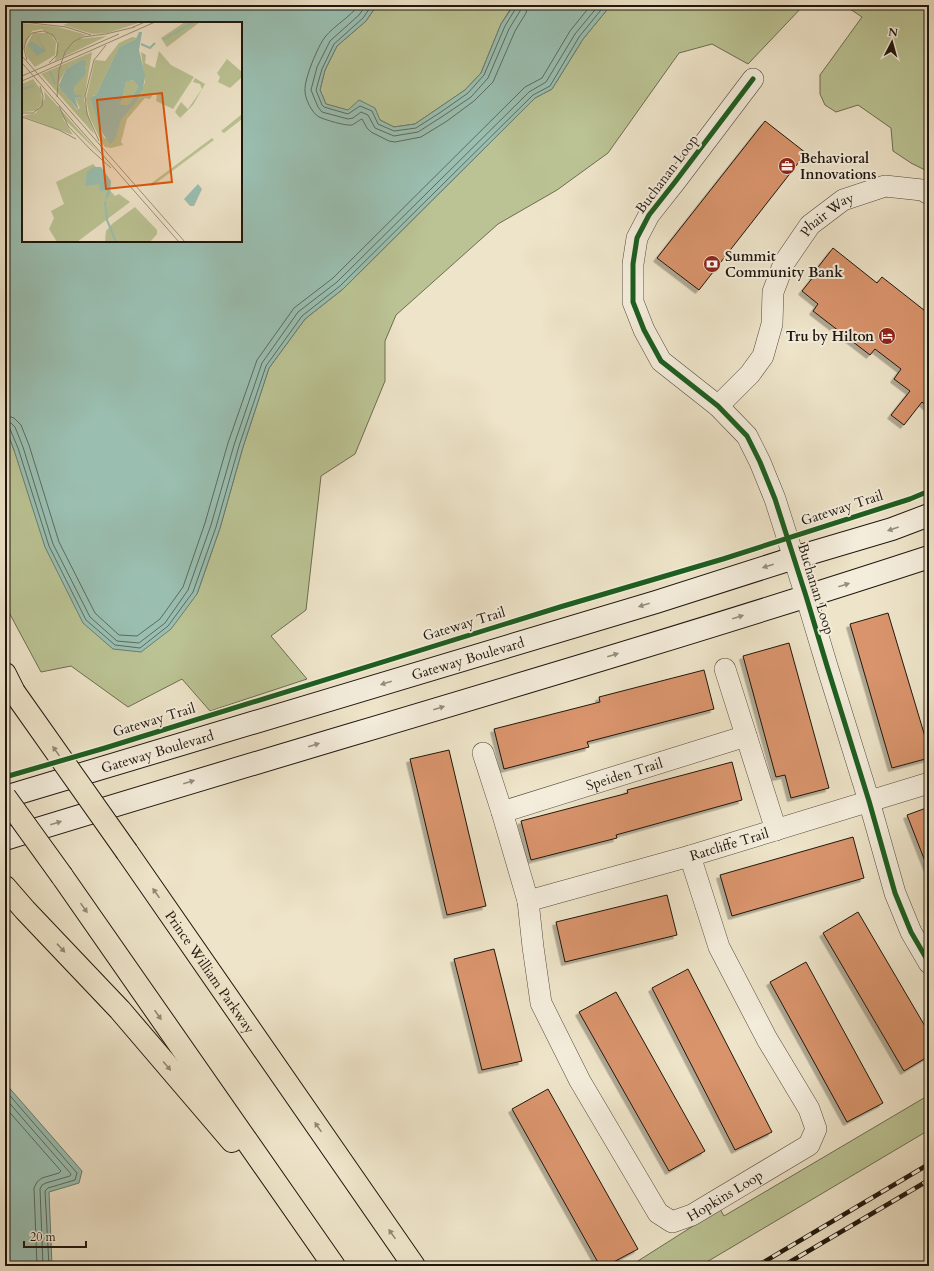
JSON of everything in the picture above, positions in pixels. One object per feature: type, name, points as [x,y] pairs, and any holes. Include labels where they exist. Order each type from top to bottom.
[{"type":"highway","name":"Prince William Parkway","points":[[8,682],[414,1266]]},
{"type":"highway","points":[[5,797],[62,876],[334,1266]]},
{"type":"highway","points":[[5,887],[120,1010],[317,1241]]},
{"type":"street","name":"Buchanan Loop","points":[[753,78],[675,182],[649,214],[637,238],[633,264],[633,302],[644,330],[661,361],[718,406],[747,436],[760,462],[775,499],[806,596],[869,801],[895,893],[911,932],[929,963]]},
{"type":"street","name":"Phair Way","points":[[718,406],[750,374],[764,356],[772,324],[773,292],[784,263],[810,226],[843,200],[885,186],[922,190],[929,194]]},
{"type":"street","name":"Gateway Boulevard","points":[[5,797],[656,602],[794,558],[892,529],[929,515]]},
{"type":"street","points":[[5,839],[806,596],[929,557]]},
{"type":"street","points":[[725,669],[776,830]]},
{"type":"street","name":"Speiden Trail","points":[[502,812],[746,736]]},
{"type":"street","points":[[483,753],[528,902]]},
{"type":"street","name":"Ratcliffe Trail","points":[[528,902],[690,856],[929,783]]},
{"type":"street","name":"Hopkins Loop","points":[[528,902],[541,1003],[584,1088],[658,1213],[672,1222],[692,1214],[809,1145],[816,1129],[809,1109],[767,1039],[719,947],[690,856]]},
{"type":"shaded area","points":[[377,5],[513,5],[501,24],[481,73],[465,90],[415,124],[394,127],[380,120],[326,104],[320,90],[325,70],[337,46],[366,21]]},
{"type":"shaded area","points":[[611,5],[804,5],[748,64],[712,44],[679,53],[608,153],[557,190],[498,224],[396,315],[385,341],[385,381],[355,454],[321,476],[306,610],[271,636],[307,679],[210,711],[182,679],[128,707],[71,666],[41,672],[5,605],[5,426],[14,450],[197,594],[220,528],[243,447],[269,368],[305,319],[343,289],[535,98],[552,89],[583,39]]},
{"type":"shaded area","points":[[844,5],[929,5],[929,172],[911,163],[893,151],[891,128],[858,105],[836,112],[825,105],[820,94],[820,75],[862,17]]},
{"type":"shaded area","points":[[929,1095],[929,1130],[700,1266],[630,1266],[720,1209],[724,1216]]},
{"type":"water","points":[[5,5],[377,5],[366,21],[337,46],[325,70],[320,90],[326,104],[348,110],[359,100],[375,108],[380,120],[394,127],[415,124],[465,90],[481,73],[501,24],[514,5],[611,5],[583,39],[552,89],[535,98],[343,289],[305,319],[269,368],[243,447],[220,528],[197,594],[171,629],[141,652],[113,649],[83,623],[45,547],[5,426]]},
{"type":"water","points":[[5,1083],[82,1171],[79,1183],[49,1192],[52,1266],[5,1266]]},
{"type":"building","points":[[765,121],[806,153],[699,290],[657,258]]},
{"type":"building","name":"Tru by Hilton","points":[[833,248],[877,283],[882,277],[929,314],[929,408],[922,402],[904,425],[891,415],[910,391],[894,379],[901,369],[875,349],[870,355],[813,311],[818,304],[802,291],[814,276],[812,275]]},
{"type":"building","points":[[888,613],[929,750],[929,758],[892,768],[850,624]]},
{"type":"building","points":[[789,643],[829,788],[791,798],[785,775],[776,777],[743,656]]},
{"type":"building","points":[[704,670],[714,709],[587,742],[589,747],[504,769],[494,729],[600,702],[599,697]]},
{"type":"building","points":[[449,750],[486,906],[447,915],[410,759]]},
{"type":"building","points":[[732,762],[742,800],[616,835],[617,838],[531,860],[521,821],[628,793],[627,790]]},
{"type":"building","points":[[929,807],[929,869],[928,869],[907,815]]},
{"type":"building","points":[[853,837],[864,878],[732,916],[720,875]]},
{"type":"building","points":[[667,895],[677,935],[565,962],[556,922]]},
{"type":"building","points":[[858,912],[929,1033],[929,1056],[904,1071],[823,933]]},
{"type":"building","points":[[494,949],[522,1061],[482,1070],[454,959]]},
{"type":"building","points":[[806,962],[883,1103],[847,1122],[770,982]]},
{"type":"building","points":[[688,969],[772,1132],[735,1150],[652,988]]},
{"type":"building","points":[[616,992],[705,1151],[669,1171],[579,1012]]},
{"type":"building","points":[[548,1089],[638,1249],[606,1266],[600,1266],[512,1109]]},
{"type":"railway","points":[[757,1266],[929,1164]]},
{"type":"railway","points":[[783,1266],[929,1180]]},
{"type":"cycle path","points":[[753,79],[649,215],[637,238],[633,264],[633,302],[644,330],[661,361],[718,406],[747,436],[760,462],[775,499],[806,596],[869,801],[895,893],[911,932],[929,963]]},
{"type":"cycle path","name":"Gateway Trail","points":[[5,777],[105,748],[560,607],[723,559],[910,499],[929,491]]},
{"type":"place","name":"Behavioral Innovations","points":[[787,166]]},
{"type":"place","name":"Summit Community Bank","points":[[712,264]]},
{"type":"place","name":"Tru by Hilton","points":[[887,336]]}]
